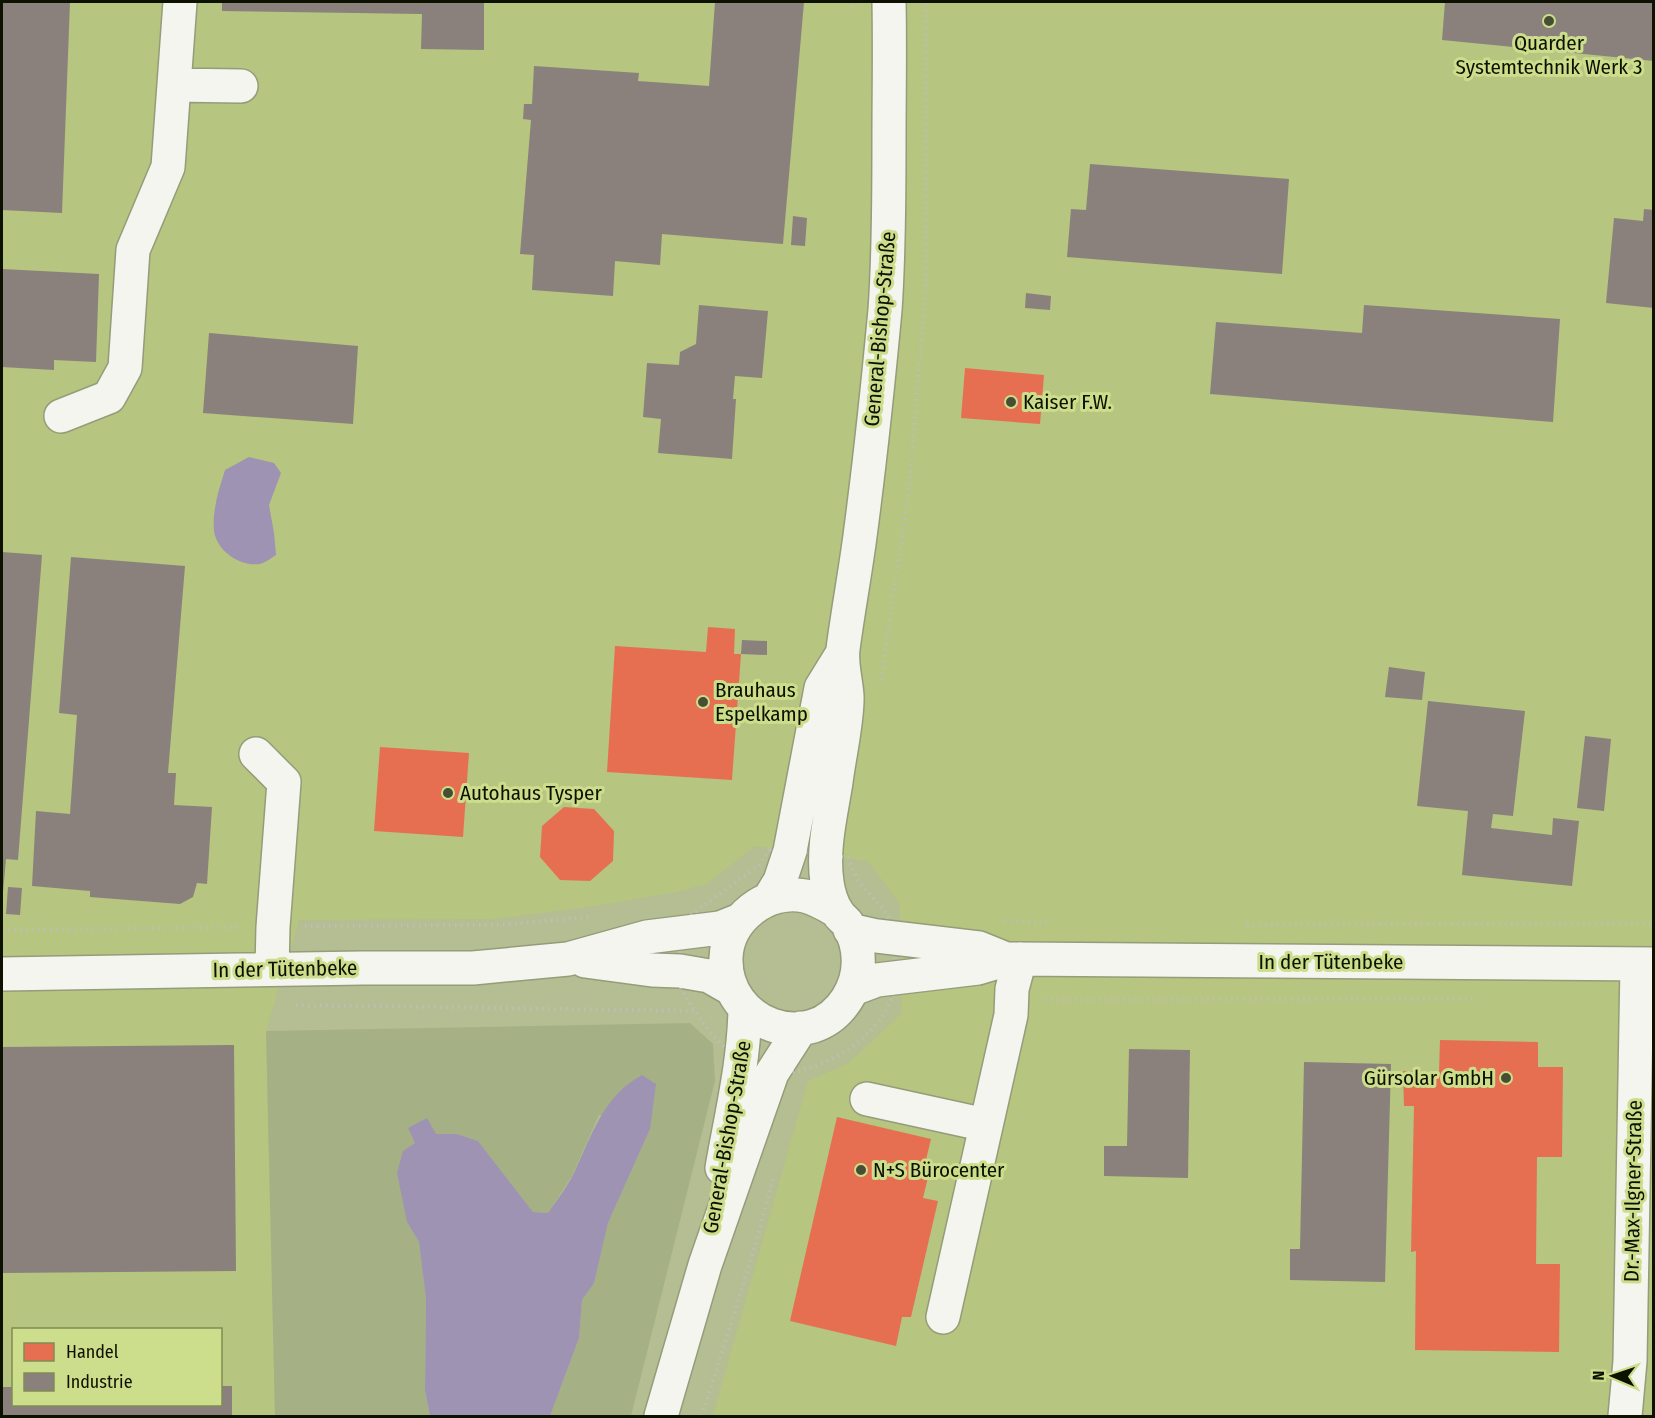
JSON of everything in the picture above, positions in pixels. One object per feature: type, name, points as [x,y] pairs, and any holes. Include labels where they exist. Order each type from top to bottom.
[{"type":"street","points":[[61,416],[109,397],[124,368],[133,250],[168,166],[180,2]]},
{"type":"street","name":"General-Bishop-Straße","points":[[842,920],[827,883],[825,854],[847,698],[842,654],[867,486],[885,306],[889,244],[889,2]]},
{"type":"street","points":[[174,85],[242,86]]},
{"type":"street","name":"General-Bishop-Straße","points":[[769,899],[780,880],[790,851],[821,688],[842,654]]},
{"type":"street","points":[[256,754],[284,782],[272,969]]},
{"type":"street","points":[[786,895],[803,896],[820,901],[842,920],[855,939],[858,973],[853,989],[844,1004],[818,1024],[801,1028],[785,1028],[768,1024],[738,999],[726,970],[726,952],[731,935],[740,920],[753,907],[769,899],[786,895]]},
{"type":"street","name":"In der Tütenbeke","points":[[2,974],[473,968],[568,959],[647,937],[720,928],[740,920]]},
{"type":"street","name":"In der Tütenbeke","points":[[842,920],[893,922],[1014,959]]},
{"type":"street","name":"In der Tütenbeke","points":[[568,959],[709,976],[738,999]]},
{"type":"street","points":[[943,1317],[1011,1015],[1014,959]]},
{"type":"street","name":"In der Tütenbeke","points":[[853,989],[877,980],[893,988],[1014,959],[1645,964]]},
{"type":"street","name":"Dr.-Max-Ilgner-Straße","points":[[1625,1416],[1630,1361],[1645,964]]},
{"type":"street","name":"General-Bishop-Straße","points":[[661,1416],[705,1265],[745,1035],[738,999]]},
{"type":"street","name":"General-Bishop-Straße","points":[[705,1265],[786,1077],[801,1028]]},
{"type":"street","points":[[867,1099],[986,1125]]},
{"type":"path","points":[[786,1077],[741,1062],[712,1035],[694,1011],[680,985],[683,921],[759,865],[770,849],[848,858],[858,882],[882,905],[893,922],[893,988]]},
{"type":"path","points":[[501,925],[589,916]]},
{"type":"path","points":[[1003,921],[1050,924]]},
{"type":"path","points":[[1237,925],[1653,922]]},
{"type":"path","points":[[1013,1000],[1480,999]]},
{"type":"path","points":[[294,1005],[694,1011]]},
{"type":"path","points":[[702,1416],[755,1246],[776,1169]]},
{"type":"shaded area","points":[[2,2],[1653,2],[1653,1416],[713,1416],[808,1081],[849,1063],[902,1013],[900,904],[868,861],[755,846],[706,884],[676,892],[595,906],[493,919],[299,920],[266,1031],[275,1416],[2,1416]]},
{"type":"shaded area","points":[[249,457],[274,463],[281,473],[269,505],[276,555],[260,564],[245,563],[231,556],[220,545],[214,531],[215,507],[225,470]]},
{"type":"shaded area","points":[[690,1023],[713,1044],[715,1081],[631,1416],[550,1416],[579,1338],[582,1300],[594,1282],[608,1223],[650,1129],[599,1115],[572,1176],[548,1213],[533,1212],[478,1141],[457,1134],[435,1134],[415,1143],[407,1222],[419,1242],[426,1299],[425,1390],[430,1416],[275,1416],[266,1031]]},
{"type":"shaded area","points":[[642,1075],[656,1084],[650,1129],[608,1223],[594,1283],[582,1300],[579,1338],[550,1416],[430,1416],[425,1390],[426,1299],[419,1242],[407,1222],[397,1173],[403,1151],[415,1143],[408,1128],[427,1118],[436,1134],[457,1134],[478,1141],[533,1212],[548,1213],[571,1178],[608,1105],[617,1094]]},
{"type":"building: Handel","points":[[965,368],[1044,375],[1040,424],[961,418]]},
{"type":"building: Handel","points":[[708,627],[735,629],[734,654],[741,654],[732,780],[607,772],[615,646],[706,652]]},
{"type":"building: Handel","points":[[380,747],[469,753],[463,837],[374,831]]},
{"type":"building: Handel","points":[[564,807],[594,809],[614,831],[613,861],[590,881],[560,880],[540,857],[542,826]]},
{"type":"building: Handel","points":[[1440,1040],[1538,1042],[1538,1067],[1563,1067],[1562,1157],[1537,1157],[1536,1264],[1560,1264],[1559,1352],[1415,1350],[1416,1251],[1411,1252],[1414,1106],[1404,1106],[1403,1071],[1439,1073]]},
{"type":"building: Handel","points":[[837,1117],[931,1139],[924,1168],[930,1169],[923,1198],[938,1201],[911,1317],[902,1317],[896,1346],[790,1321]]},
{"type":"building: Industrie","points":[[2,2],[70,2],[62,213],[2,210]]},
{"type":"building: Industrie","points":[[222,2],[484,2],[484,50],[421,49],[422,14],[222,11]]},
{"type":"building: Industrie","points":[[715,2],[804,2],[783,244],[662,234],[660,265],[615,261],[613,296],[532,290],[534,255],[520,254],[531,120],[523,119],[524,104],[532,104],[534,66],[639,73],[638,81],[709,86]]},
{"type":"building: Industrie","name":"Quarder Systemtechnik Werk 3","points":[[1445,2],[1654,2],[1654,61],[1442,40]]},
{"type":"building: Industrie","points":[[1090,164],[1289,179],[1282,274],[1067,257],[1071,209],[1086,210]]},
{"type":"building: Industrie","points":[[1644,209],[1654,210],[1654,308],[1606,303],[1614,218],[1643,221]]},
{"type":"building: Industrie","points":[[793,216],[807,218],[805,246],[791,245]]},
{"type":"building: Industrie","points":[[2,269],[99,274],[96,362],[54,360],[54,370],[2,367]]},
{"type":"building: Industrie","points":[[1026,293],[1051,296],[1050,310],[1025,308]]},
{"type":"building: Industrie","points":[[699,305],[768,311],[762,378],[735,376],[733,399],[736,399],[732,459],[658,453],[661,419],[643,417],[647,363],[679,365],[680,352],[696,344]]},
{"type":"building: Industrie","points":[[1364,305],[1560,319],[1553,422],[1210,394],[1216,322],[1362,333]]},
{"type":"building: Industrie","points":[[209,333],[358,346],[353,424],[203,413]]},
{"type":"building: Industrie","points":[[2,552],[42,555],[18,860],[6,859],[3,892],[2,892]]},
{"type":"building: Industrie","points":[[71,557],[185,566],[168,773],[176,773],[174,805],[212,807],[207,884],[197,883],[193,897],[180,904],[90,897],[90,891],[32,886],[36,811],[70,814],[77,715],[59,713]]},
{"type":"building: Industrie","points":[[742,640],[767,641],[767,655],[741,654]]},
{"type":"building: Industrie","points":[[1389,667],[1425,672],[1422,700],[1385,697]]},
{"type":"building: Industrie","points":[[1428,701],[1525,711],[1513,816],[1493,814],[1491,828],[1552,835],[1553,818],[1579,821],[1572,886],[1462,875],[1468,811],[1417,806]]},
{"type":"building: Industrie","points":[[1585,736],[1611,739],[1604,811],[1577,808]]},
{"type":"building: Industrie","points":[[8,887],[22,888],[20,915],[6,914]]},
{"type":"building: Industrie","points":[[234,1045],[236,1271],[2,1273],[2,1047]]},
{"type":"building: Industrie","points":[[1129,1049],[1190,1050],[1188,1178],[1104,1176],[1104,1146],[1127,1146]]},
{"type":"building: Industrie","points":[[1304,1062],[1391,1064],[1385,1282],[1290,1280],[1290,1249],[1300,1249]]},
{"type":"building: Industrie","points":[[222,1386],[232,1386],[232,1416],[2,1416],[2,1387],[12,1387],[12,1406],[222,1406]]},
{"type":"place","name":"Quarder Systemtechnik Werk 3","points":[[1549,21]]},
{"type":"place","name":"Kaiser F.W.","points":[[1011,402]]},
{"type":"place","name":"Brauhaus Espelkamp","points":[[703,702]]},
{"type":"place","name":"Autohaus Tysper","points":[[448,793]]},
{"type":"place","name":"Gürsolar GmbH","points":[[1506,1078]]},
{"type":"place","name":"N+S Bürocenter","points":[[861,1170]]}]
